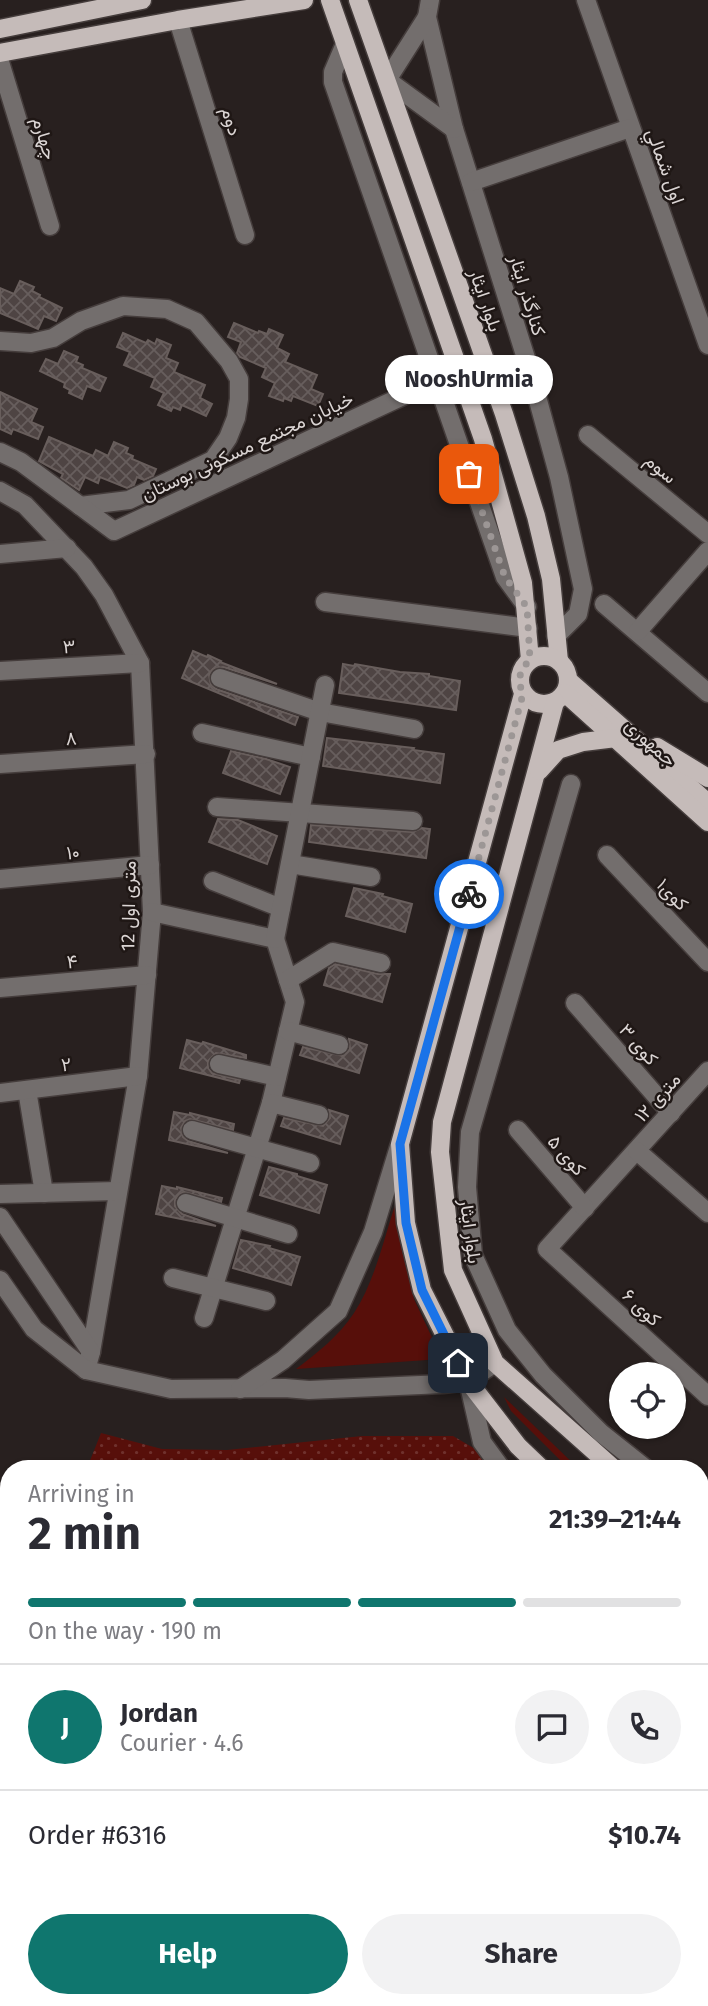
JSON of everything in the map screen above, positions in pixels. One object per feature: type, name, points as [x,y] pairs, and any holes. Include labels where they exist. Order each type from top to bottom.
[{"type":"main road","points":[[0,29],[142,0]]},
{"type":"main road","points":[[0,53],[304,0]]},
{"type":"main road","points":[[330,0],[467,389],[523,583],[530,660]]},
{"type":"main road","name":"بلوار ایثار","points":[[358,0],[504,414],[536,516],[551,579],[559,661]]},
{"type":"main road","points":[[523,694],[541,705],[563,692],[564,666],[559,661],[542,656],[524,665],[519,679],[523,694],[400,1144],[406,1223],[422,1290],[468,1381],[518,1446],[533,1460]]},
{"type":"main road","name":"بلوار ایثار","points":[[563,692],[534,777],[442,1122],[440,1152],[453,1270],[495,1363],[604,1460]]},
{"type":"main road","name":"جمهوری","points":[[563,692],[708,803]]},
{"type":"main road","points":[[534,777],[558,750],[617,731],[708,778]]},
{"type":"main road","name":"جمهوری","points":[[617,731],[708,822]]},
{"type":"street","name":"اول شمالي","points":[[586,0],[708,345]]},
{"type":"street","points":[[429,8],[387,80],[454,130]]},
{"type":"street","name":"کنارگذر ایثار","points":[[429,8],[454,130],[530,371],[559,477],[583,590],[578,614],[556,636]]},
{"type":"street","name":"دوم","points":[[178,20],[245,235]]},
{"type":"street","points":[[345,44],[333,72],[333,82],[505,577],[527,607]]},
{"type":"street","name":"چهارم","points":[[0,62],[50,226]]},
{"type":"street","points":[[471,182],[630,128]]},
{"type":"street","name":"خیابان مجتمع مسکونی بوستان","points":[[0,341],[32,343],[53,338],[81,321],[123,306],[167,309],[196,322],[229,361],[239,379],[236,418],[228,438],[213,460],[129,500],[80,506]]},
{"type":"street","name":"خیابان مجتمع مسکونی بوستان","points":[[0,452],[21,462],[114,531],[435,381]]},
{"type":"street","name":"سوم","points":[[588,435],[708,534]]},
{"type":"street","name":"12 متری اول","points":[[0,491],[25,505],[67,548],[104,595],[140,663],[152,912],[138,1076],[88,1361]]},
{"type":"street","points":[[0,554],[67,548]]},
{"type":"street","points":[[638,631],[708,551]]},
{"type":"street","points":[[325,602],[528,628]]},
{"type":"street","points":[[604,604],[708,693]]},
{"type":"street","name":"۳","points":[[0,671],[140,663]]},
{"type":"street","points":[[220,678],[320,712],[414,729]]},
{"type":"street","points":[[204,1318],[271,1103],[295,1002],[275,939],[325,685]]},
{"type":"street","points":[[202,733],[311,757]]},
{"type":"street","name":"۸","points":[[0,764],[146,754]]},
{"type":"street","points":[[571,784],[470,1132],[467,1187],[473,1255],[508,1330],[515,1339],[543,1374],[601,1433],[635,1460]]},
{"type":"street","points":[[217,807],[413,821]]},
{"type":"street","name":"کوی۱","points":[[607,855],[708,962]]},
{"type":"street","points":[[290,864],[371,877]]},
{"type":"street","name":"۱۰","points":[[0,880],[150,865]]},
{"type":"street","points":[[213,881],[281,908]]},
{"type":"street","points":[[152,912],[275,939]]},
{"type":"street","points":[[288,980],[333,952],[381,963]]},
{"type":"street","name":"۴","points":[[0,988],[147,975]]},
{"type":"street","name":"کوی ۳","points":[[575,1003],[671,1113]]},
{"type":"street","points":[[288,1031],[339,1045]]},
{"type":"street","points":[[219,1064],[277,1077]]},
{"type":"street","name":"۱۲ متری","points":[[547,1249],[708,1071]]},
{"type":"street","name":"۲","points":[[0,1093],[138,1076]]},
{"type":"street","points":[[27,1090],[44,1193]]},
{"type":"street","points":[[271,1103],[319,1115]]},
{"type":"street","points":[[192,1130],[310,1163]]},
{"type":"street","name":"کوی ۵","points":[[518,1130],[585,1208]]},
{"type":"street","points":[[239,1390],[283,1360],[338,1311],[373,1232],[400,1144]]},
{"type":"street","points":[[637,1151],[708,1213]]},
{"type":"street","points":[[0,1194],[117,1191]]},
{"type":"street","points":[[186,1203],[288,1234]]},
{"type":"street","points":[[0,1217],[88,1361]]},
{"type":"street","name":"کوی ۶","points":[[547,1249],[708,1396]]},
{"type":"street","points":[[173,1279],[266,1301]]},
{"type":"street","points":[[0,1280],[34,1329],[88,1361],[171,1389],[309,1390],[468,1381],[495,1363]]},
{"type":"street","points":[[468,1381],[482,1443],[495,1460]]},
{"type":"shaded area","points":[[396,1202],[401,1247],[414,1299],[442,1359],[296,1369],[335,1337],[354,1313],[373,1273]]},
{"type":"shaded area","points":[[504,1397],[570,1460],[560,1460],[511,1411]]},
{"type":"shaded area","points":[[101,1433],[162,1449],[227,1450],[362,1436],[453,1436],[494,1460],[90,1460]]},
{"type":"building","points":[[20,281],[34,287],[32,291],[40,295],[39,297],[62,308],[56,321],[44,316],[38,329],[0,313],[0,288],[14,294]]},
{"type":"building","points":[[234,323],[258,333],[267,334],[269,329],[283,335],[277,348],[289,354],[285,362],[317,375],[311,389],[323,394],[318,406],[293,396],[291,401],[284,398],[283,401],[269,396],[275,383],[262,377],[266,368],[240,357],[237,353],[241,342],[228,337]]},
{"type":"building","points":[[123,333],[146,343],[148,340],[155,344],[157,339],[171,345],[166,358],[178,363],[174,372],[205,385],[200,398],[212,404],[206,416],[182,405],[180,410],[173,407],[171,411],[158,405],[164,393],[151,387],[155,378],[124,365],[130,352],[117,347]]},
{"type":"building","points":[[64,351],[78,357],[76,362],[83,365],[82,368],[106,378],[100,391],[87,386],[82,399],[69,393],[70,390],[64,387],[65,383],[40,371],[46,359],[58,364]]},
{"type":"building","points":[[0,392],[37,409],[31,422],[43,427],[38,439],[13,429],[11,434],[0,429]]},
{"type":"building","points":[[49,437],[93,456],[96,450],[108,456],[114,442],[128,448],[126,453],[133,456],[132,459],[156,469],[153,476],[144,480],[137,477],[134,485],[127,488],[100,477],[98,483],[85,477],[79,490],[61,478],[63,474],[39,461]]},
{"type":"building","points":[[193,651],[277,684],[223,667],[213,669],[209,675],[211,685],[216,689],[298,717],[295,725],[182,678]]},
{"type":"building","points":[[343,664],[429,674],[460,681],[456,710],[339,693]]},
{"type":"building","points":[[327,738],[444,754],[440,783],[323,766]]},
{"type":"building","points":[[231,751],[290,767],[280,794],[223,773]]},
{"type":"building","points":[[218,819],[238,820],[277,836],[267,864],[209,842]]},
{"type":"building","points":[[311,825],[412,832],[422,828],[430,829],[426,858],[309,842]]},
{"type":"building","points":[[354,888],[412,904],[405,932],[346,916]]},
{"type":"building","points":[[335,964],[378,974],[390,974],[382,1002],[324,985],[329,968]]},
{"type":"building","points":[[349,1039],[367,1045],[359,1073],[300,1055],[303,1047],[343,1056],[350,1049]]},
{"type":"building","points":[[187,1040],[246,1055],[246,1058],[216,1053],[208,1061],[208,1068],[212,1073],[240,1080],[239,1083],[180,1068]]},
{"type":"building","points":[[329,1110],[348,1116],[340,1144],[281,1126],[284,1118],[323,1126],[330,1118]]},
{"type":"building","points":[[174,1112],[190,1113],[234,1124],[233,1130],[190,1119],[185,1121],[181,1128],[183,1137],[188,1141],[228,1153],[169,1140]]},
{"type":"building","points":[[269,1167],[327,1185],[319,1213],[260,1195]]},
{"type":"building","points":[[162,1186],[222,1198],[221,1202],[184,1192],[175,1200],[175,1206],[182,1214],[216,1226],[156,1214]]},
{"type":"building","points":[[241,1240],[270,1246],[269,1248],[300,1257],[291,1285],[233,1268]]},
{"type":"way so far","points":[[469,474],[505,577],[527,607],[530,660],[524,665],[519,679],[523,694],[469,894]]},
{"type":"place","name":"NooshUrmia","points":[[469,474]]},
{"type":"route","points":[[458,1363],[422,1290],[406,1223],[400,1144],[469,894]]}]
